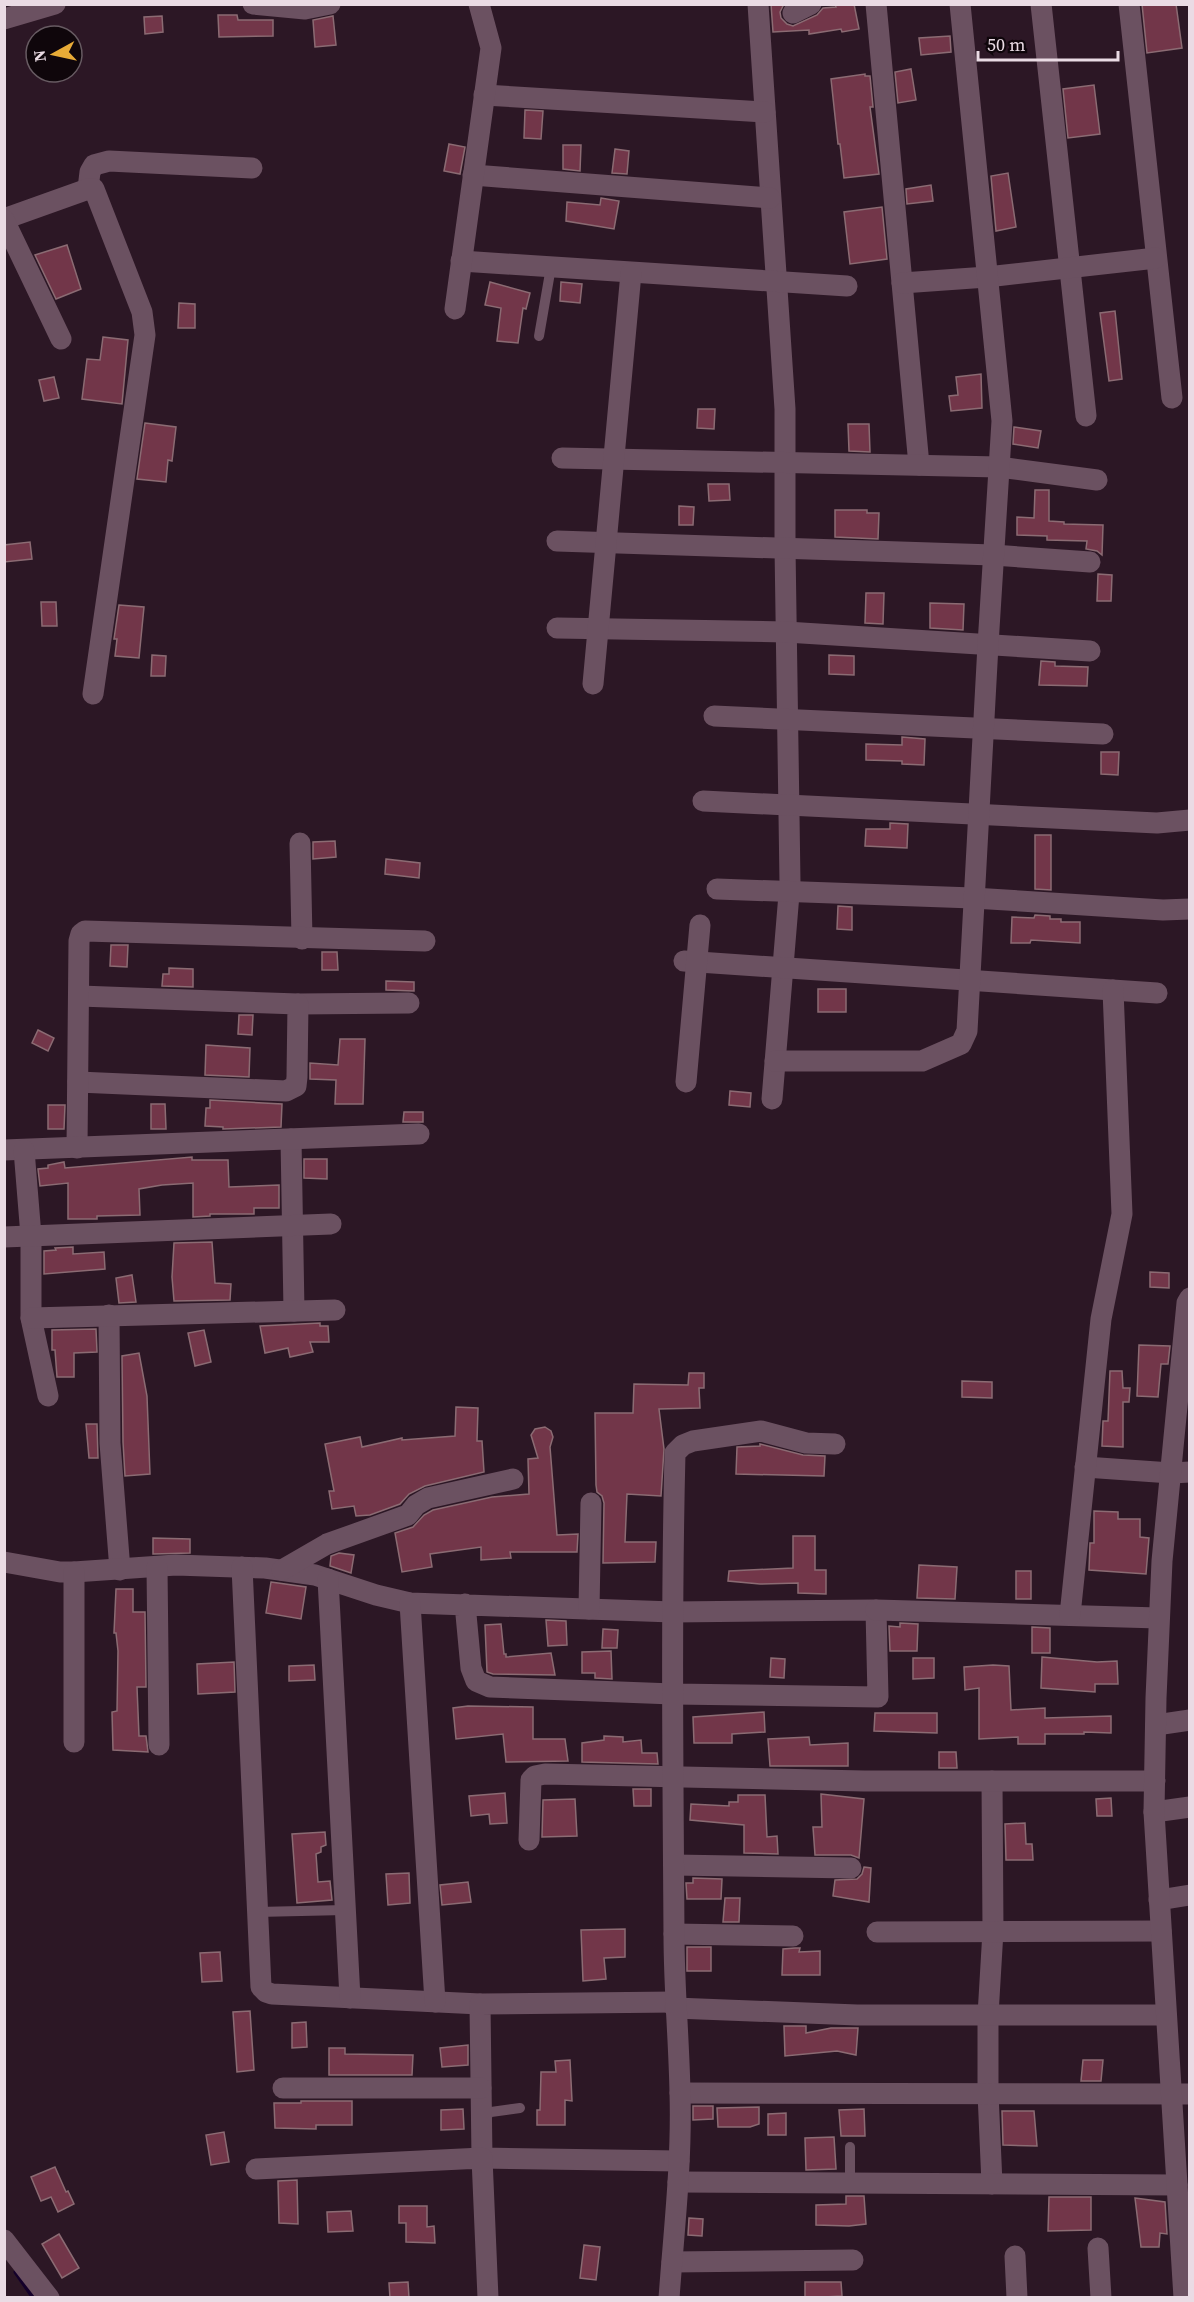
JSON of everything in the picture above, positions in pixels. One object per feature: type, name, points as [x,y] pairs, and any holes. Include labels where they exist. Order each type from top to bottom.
[{"type":"street","points":[[4,19],[55,4]]},
{"type":"street","points":[[253,4],[305,9],[330,4]]},
{"type":"street","points":[[455,309],[491,48],[479,4]]},
{"type":"street","points":[[758,4],[785,409],[789,891],[772,1099]]},
{"type":"street","points":[[876,4],[918,465]]},
{"type":"street","points":[[775,1061],[922,1061],[961,1044],[967,1031],[968,980],[1002,421],[960,4]]},
{"type":"street","points":[[1041,4],[1086,416]]},
{"type":"street","points":[[1129,4],[1172,398]]},
{"type":"street","points":[[484,95],[765,112]]},
{"type":"street","points":[[88,189],[90,172],[94,165],[109,160],[252,168]]},
{"type":"street","points":[[473,175],[770,198]]},
{"type":"street","points":[[61,339],[4,219],[88,189],[94,189],[138,302],[145,335],[93,694]]},
{"type":"street","points":[[902,283],[987,277],[1156,258]]},
{"type":"street","points":[[461,261],[846,286]]},
{"type":"street","points":[[593,684],[631,273]]},
{"type":"street","points":[[562,458],[999,467],[1097,480]]},
{"type":"street","points":[[557,541],[993,555],[1090,562]]},
{"type":"street","points":[[556,628],[786,632],[1090,651]]},
{"type":"street","points":[[714,716],[1103,734]]},
{"type":"street","points":[[703,801],[1157,823],[1190,820]]},
{"type":"street","points":[[300,843],[302,939]]},
{"type":"street","points":[[717,889],[973,898],[1163,910],[1190,909]]},
{"type":"street","points":[[686,1082],[691,962],[700,925]]},
{"type":"street","points":[[77,1148],[80,941],[81,934],[85,931],[425,941]]},
{"type":"street","points":[[691,962],[1157,993]]},
{"type":"street","points":[[1070,1615],[1101,1319],[1122,1214],[1113,990]]},
{"type":"street","points":[[80,996],[298,1004],[409,1003]]},
{"type":"street","points":[[78,1082],[286,1091],[292,1089],[296,1086],[297,1077],[298,1004]]},
{"type":"street","points":[[48,1396],[31,1318],[31,1236],[14,1150],[419,1134]]},
{"type":"street","points":[[291,1139],[294,1311]]},
{"type":"street","points":[[4,1237],[331,1224]]},
{"type":"street","points":[[1184,2298],[1177,2185],[1180,2094],[1166,2015],[1154,1812],[1162,1562],[1180,1472],[1187,1303],[1190,1298]]},
{"type":"street","points":[[31,1318],[335,1310]]},
{"type":"street","points":[[109,1315],[110,1443],[120,1570]]},
{"type":"street","points":[[669,2298],[679,2171],[680,2093],[674,1934],[675,1453],[683,1444],[693,1441],[761,1431],[806,1443],[835,1444]]},
{"type":"street","points":[[1085,1467],[1180,1472]]},
{"type":"street","points":[[282,1570],[327,1544],[408,1515],[416,1505],[428,1498],[513,1479]]},
{"type":"street","points":[[589,1609],[591,1503]]},
{"type":"street","points":[[4,1562],[40,1569],[74,1572],[176,1565],[282,1570],[328,1579],[376,1595],[410,1603],[673,1612],[876,1610],[1159,1618]]},
{"type":"street","points":[[157,1567],[159,1745]]},
{"type":"street","points":[[242,1567],[260,1979],[266,1992],[480,2004],[675,2005],[857,2015],[1166,2015]]},
{"type":"street","points":[[74,1572],[74,1742]]},
{"type":"street","points":[[328,1579],[350,1998]]},
{"type":"street","points":[[410,1603],[435,2002]]},
{"type":"street","points":[[465,1604],[471,1668],[476,1681],[487,1686],[507,1689],[673,1694],[878,1697],[876,1610]]},
{"type":"street","points":[[1156,1725],[1190,1720]]},
{"type":"street","points":[[529,1840],[530,1787],[535,1776],[545,1774],[674,1778],[1155,1781]]},
{"type":"street","points":[[992,1781],[993,1931],[988,2014],[988,2094],[992,2184]]},
{"type":"street","points":[[1154,1812],[1190,1807]]},
{"type":"street","points":[[674,1865],[851,1868]]},
{"type":"street","points":[[1159,1900],[1190,1896]]},
{"type":"street","points":[[877,1932],[1161,1931]]},
{"type":"street","points":[[674,1934],[793,1936]]},
{"type":"street","points":[[480,2004],[482,2158],[488,2298]]},
{"type":"street","points":[[283,2088],[481,2088]]},
{"type":"street","points":[[680,2093],[1180,2094]]},
{"type":"street","points":[[256,2169],[482,2158],[850,2183],[1177,2185]]},
{"type":"street","points":[[4,2240],[49,2298]]},
{"type":"street","points":[[1098,2248],[1101,2298]]},
{"type":"street","points":[[1015,2256],[1017,2298]]},
{"type":"street","points":[[672,2262],[853,2260]]},
{"type":"lane","points":[[539,336],[551,267]]},
{"type":"lane","points":[[257,1912],[345,1910]]},
{"type":"lane","points":[[482,2119],[491,2112],[520,2108]]},
{"type":"lane","points":[[850,2147],[850,2183]]},
{"type":"building","points":[[771,4],[784,4],[780,12],[781,18],[793,26],[817,15],[823,8],[836,7],[835,4],[854,4],[859,29],[809,34],[809,30],[773,32]]},
{"type":"building","points":[[1142,4],[1176,4],[1182,48],[1147,53]]},
{"type":"building","points":[[218,15],[237,15],[238,20],[273,20],[273,36],[219,37]]},
{"type":"building","points":[[162,16],[163,32],[145,34],[144,17]]},
{"type":"building","points":[[333,16],[336,45],[315,47],[313,20]]},
{"type":"building","points":[[950,36],[951,52],[921,55],[919,38]]},
{"type":"building","points":[[911,69],[916,100],[898,103],[895,72]]},
{"type":"building","points":[[865,74],[865,76],[870,76],[873,107],[870,107],[879,174],[844,178],[831,79]]},
{"type":"building","points":[[1094,85],[1100,134],[1068,138],[1063,89]]},
{"type":"building","points":[[525,110],[543,111],[541,139],[524,138]]},
{"type":"building","points":[[449,144],[465,147],[460,174],[444,171]]},
{"type":"building","points":[[563,145],[581,145],[580,171],[563,169]]},
{"type":"building","points":[[615,149],[629,151],[627,174],[612,173]]},
{"type":"building","points":[[1008,173],[1016,227],[996,231],[991,176]]},
{"type":"building","points":[[931,185],[933,201],[907,204],[906,189]]},
{"type":"building","points":[[601,198],[619,201],[614,229],[566,221],[567,202],[600,205]]},
{"type":"building","points":[[882,207],[887,259],[850,264],[844,212]]},
{"type":"building","points":[[67,245],[81,289],[56,299],[35,255]]},
{"type":"building","points":[[490,282],[530,293],[526,309],[523,308],[518,343],[497,341],[501,308],[485,305]]},
{"type":"building","points":[[561,282],[582,284],[580,303],[560,301]]},
{"type":"building","points":[[179,303],[195,304],[195,328],[178,328]]},
{"type":"building","points":[[1115,311],[1122,379],[1109,381],[1100,313]]},
{"type":"building","points":[[103,337],[128,340],[122,404],[82,399],[87,359],[100,360]]},
{"type":"building","points":[[981,374],[982,408],[951,411],[949,396],[958,395],[956,377]]},
{"type":"building","points":[[54,377],[59,398],[44,401],[39,380]]},
{"type":"building","points":[[698,409],[715,409],[714,429],[697,428]]},
{"type":"building","points":[[145,423],[176,427],[172,461],[168,460],[166,482],[137,479]]},
{"type":"building","points":[[848,424],[869,424],[870,452],[849,451]]},
{"type":"building","points":[[1014,427],[1041,431],[1038,448],[1013,444]]},
{"type":"building","points":[[708,484],[729,484],[730,500],[709,501]]},
{"type":"building","points":[[1035,490],[1049,490],[1049,521],[1064,522],[1064,524],[1103,525],[1102,555],[1097,551],[1086,549],[1087,541],[1047,540],[1047,536],[1017,535],[1017,517],[1034,518]]},
{"type":"building","points":[[679,506],[694,507],[693,525],[679,525]]},
{"type":"building","points":[[835,510],[867,510],[867,513],[879,513],[878,539],[835,537]]},
{"type":"building","points":[[30,542],[32,559],[4,562],[4,545]]},
{"type":"building","points":[[1098,574],[1112,575],[1111,601],[1097,601]]},
{"type":"building","points":[[866,593],[884,593],[883,624],[865,623]]},
{"type":"building","points":[[41,602],[56,602],[57,626],[42,626]]},
{"type":"building","points":[[930,603],[964,604],[963,630],[930,628]]},
{"type":"building","points":[[119,605],[144,607],[139,658],[115,656],[117,639],[114,639]]},
{"type":"building","points":[[152,655],[166,656],[165,676],[151,676]]},
{"type":"building","points":[[829,655],[854,656],[854,675],[829,674]]},
{"type":"building","points":[[1041,661],[1055,662],[1055,666],[1088,667],[1087,686],[1039,685]]},
{"type":"building","points":[[902,737],[925,739],[924,765],[902,764],[902,761],[866,760],[866,744],[902,745]]},
{"type":"building","points":[[1101,752],[1119,752],[1118,775],[1101,774]]},
{"type":"building","points":[[890,823],[908,824],[907,848],[865,846],[866,829],[890,829]]},
{"type":"building","points":[[1035,835],[1051,835],[1051,890],[1035,889]]},
{"type":"building","points":[[335,841],[336,857],[313,859],[313,842]]},
{"type":"building","points":[[386,859],[420,863],[419,878],[385,874]]},
{"type":"building","points":[[838,906],[852,907],[852,930],[837,929]]},
{"type":"building","points":[[1035,915],[1050,916],[1050,919],[1061,919],[1061,922],[1080,922],[1080,943],[1031,940],[1030,943],[1011,943],[1012,917],[1034,918]]},
{"type":"building","points":[[111,945],[128,945],[127,967],[110,966]]},
{"type":"building","points":[[322,952],[337,952],[338,970],[322,970]]},
{"type":"building","points":[[169,968],[193,969],[193,987],[162,986],[163,974],[169,974]]},
{"type":"building","points":[[386,981],[414,982],[414,991],[386,990]]},
{"type":"building","points":[[818,989],[846,989],[846,1012],[818,1012]]},
{"type":"building","points":[[239,1015],[253,1015],[252,1035],[238,1034]]},
{"type":"building","points":[[38,1030],[54,1038],[48,1051],[32,1043]]},
{"type":"building","points":[[340,1039],[365,1039],[363,1104],[335,1104],[336,1080],[310,1079],[310,1063],[338,1065]]},
{"type":"building","points":[[206,1045],[250,1048],[249,1077],[205,1075]]},
{"type":"building","points":[[730,1091],[751,1093],[750,1107],[729,1105]]},
{"type":"building","points":[[210,1100],[282,1104],[281,1127],[223,1129],[223,1127],[205,1126],[206,1108],[210,1108]]},
{"type":"building","points":[[151,1104],[165,1104],[166,1129],[151,1129]]},
{"type":"building","points":[[48,1105],[65,1105],[64,1129],[48,1129]]},
{"type":"building","points":[[404,1112],[423,1112],[423,1122],[403,1122]]},
{"type":"building","points":[[192,1157],[192,1160],[228,1160],[229,1187],[279,1185],[279,1208],[254,1208],[254,1214],[210,1214],[210,1216],[193,1217],[193,1183],[139,1189],[140,1215],[68,1219],[68,1183],[40,1186],[38,1169],[48,1168],[48,1165],[64,1162],[65,1168]]},
{"type":"building","points":[[304,1159],[327,1159],[327,1179],[304,1178]]},
{"type":"building","points":[[212,1242],[215,1283],[231,1284],[230,1300],[174,1301],[172,1277],[174,1243]]},
{"type":"building","points":[[73,1247],[73,1254],[104,1252],[105,1269],[44,1274],[44,1251]]},
{"type":"building","points":[[1150,1272],[1169,1273],[1169,1288],[1150,1287]]},
{"type":"building","points":[[132,1275],[136,1302],[119,1303],[116,1278]]},
{"type":"building","points":[[320,1323],[320,1326],[328,1326],[329,1342],[310,1342],[313,1352],[290,1357],[288,1348],[265,1353],[260,1326]]},
{"type":"building","points":[[96,1329],[97,1352],[74,1353],[74,1377],[57,1377],[55,1350],[52,1350],[52,1330]]},
{"type":"building","points":[[204,1330],[211,1362],[195,1366],[188,1333]]},
{"type":"building","points":[[1139,1345],[1170,1346],[1168,1364],[1161,1364],[1158,1397],[1137,1396]]},
{"type":"building","points":[[139,1353],[147,1396],[150,1474],[125,1476],[122,1356]]},
{"type":"building","points":[[1110,1371],[1122,1371],[1123,1388],[1130,1388],[1129,1402],[1123,1402],[1123,1447],[1102,1446],[1103,1421],[1108,1421]]},
{"type":"building","points":[[689,1373],[704,1373],[704,1388],[699,1388],[700,1408],[659,1409],[664,1449],[661,1496],[627,1494],[625,1542],[656,1542],[655,1562],[603,1563],[604,1503],[602,1496],[597,1492],[596,1485],[595,1413],[633,1413],[634,1384],[688,1385]]},
{"type":"building","points":[[962,1381],[992,1382],[992,1398],[962,1397]]},
{"type":"building","points":[[456,1407],[478,1408],[477,1441],[482,1441],[484,1472],[425,1486],[409,1494],[400,1504],[370,1515],[356,1516],[354,1506],[332,1509],[329,1491],[334,1491],[325,1444],[360,1437],[362,1447],[402,1438],[402,1440],[455,1436]]},
{"type":"building","points":[[86,1424],[97,1424],[98,1458],[89,1458]]},
{"type":"building","points":[[545,1427],[551,1431],[553,1437],[550,1447],[557,1535],[578,1534],[577,1552],[510,1552],[511,1558],[481,1560],[481,1547],[430,1554],[432,1567],[402,1572],[395,1533],[413,1527],[424,1515],[433,1510],[492,1497],[529,1494],[528,1459],[538,1458],[531,1435],[535,1429]]},
{"type":"building","points":[[760,1444],[803,1455],[825,1456],[824,1476],[736,1474],[737,1447],[760,1446]]},
{"type":"building","points":[[1094,1511],[1118,1512],[1118,1519],[1140,1519],[1140,1537],[1149,1538],[1146,1574],[1089,1570],[1090,1543],[1094,1543]]},
{"type":"building","points":[[793,1536],[815,1536],[815,1570],[826,1570],[826,1594],[798,1593],[798,1583],[760,1584],[728,1581],[729,1571],[793,1568]]},
{"type":"building","points":[[153,1538],[190,1539],[190,1553],[153,1554]]},
{"type":"building","points":[[339,1553],[354,1555],[351,1573],[330,1566],[331,1556]]},
{"type":"building","points":[[919,1565],[957,1567],[955,1599],[917,1598]]},
{"type":"building","points":[[1016,1571],[1031,1571],[1031,1599],[1016,1599]]},
{"type":"building","points":[[271,1582],[306,1587],[301,1619],[266,1613]]},
{"type":"building","points":[[116,1589],[133,1589],[133,1612],[145,1612],[146,1687],[137,1687],[139,1736],[146,1736],[148,1752],[113,1750],[112,1712],[117,1711],[118,1651],[116,1633],[114,1633]]},
{"type":"building","points":[[546,1620],[566,1621],[567,1645],[548,1646]]},
{"type":"building","points":[[900,1623],[918,1624],[917,1651],[890,1651],[889,1626],[900,1627]]},
{"type":"building","points":[[501,1624],[506,1657],[551,1653],[555,1675],[487,1672],[485,1625]]},
{"type":"building","points":[[1032,1627],[1050,1628],[1050,1653],[1032,1653]]},
{"type":"building","points":[[603,1629],[618,1630],[617,1648],[602,1648]]},
{"type":"building","points":[[611,1651],[612,1679],[595,1678],[595,1673],[582,1673],[582,1652]]},
{"type":"building","points":[[1042,1657],[1097,1662],[1117,1661],[1118,1684],[1095,1684],[1095,1692],[1041,1688]]},
{"type":"building","points":[[771,1658],[785,1659],[784,1678],[770,1677]]},
{"type":"building","points":[[913,1658],[934,1658],[934,1678],[913,1679]]},
{"type":"building","points":[[234,1662],[235,1692],[198,1694],[197,1664]]},
{"type":"building","points":[[314,1665],[315,1680],[289,1681],[289,1666]]},
{"type":"building","points":[[1009,1666],[1011,1710],[1045,1708],[1045,1718],[1111,1716],[1111,1733],[1045,1734],[1045,1744],[1018,1744],[1018,1737],[979,1739],[979,1688],[965,1690],[964,1667]]},
{"type":"building","points":[[468,1706],[533,1707],[533,1739],[565,1739],[568,1761],[506,1762],[503,1734],[456,1739],[453,1708]]},
{"type":"building","points":[[764,1712],[765,1732],[732,1734],[732,1743],[694,1743],[693,1717]]},
{"type":"building","points":[[875,1713],[937,1713],[937,1733],[874,1731]]},
{"type":"building","points":[[604,1736],[623,1737],[623,1742],[641,1740],[642,1753],[657,1753],[658,1764],[582,1762],[582,1743],[604,1740]]},
{"type":"building","points":[[809,1737],[810,1745],[848,1743],[848,1766],[770,1766],[768,1739]]},
{"type":"building","points":[[939,1752],[956,1752],[957,1768],[939,1768]]},
{"type":"building","points":[[633,1789],[651,1789],[651,1806],[634,1806]]},
{"type":"building","points":[[505,1793],[507,1823],[490,1824],[489,1814],[471,1816],[469,1796]]},
{"type":"building","points":[[821,1794],[864,1799],[859,1858],[851,1855],[815,1855],[813,1827],[822,1827]]},
{"type":"building","points":[[738,1795],[765,1795],[767,1837],[777,1836],[778,1854],[744,1853],[744,1825],[690,1820],[691,1804],[729,1806],[729,1802],[738,1802]]},
{"type":"building","points":[[1111,1798],[1112,1816],[1097,1816],[1096,1799]]},
{"type":"building","points":[[575,1799],[577,1836],[542,1837],[543,1800]]},
{"type":"building","points":[[1025,1823],[1026,1844],[1032,1844],[1033,1860],[1006,1860],[1005,1824]]},
{"type":"building","points":[[325,1832],[326,1845],[321,1847],[321,1852],[316,1854],[318,1882],[330,1881],[332,1900],[297,1903],[292,1834]]},
{"type":"building","points":[[864,1867],[871,1868],[869,1902],[833,1896],[835,1880],[857,1879]]},
{"type":"building","points":[[409,1873],[410,1903],[388,1905],[386,1874]]},
{"type":"building","points":[[693,1878],[722,1879],[721,1899],[687,1899],[686,1883],[693,1883]]},
{"type":"building","points":[[468,1882],[471,1902],[442,1905],[440,1885]]},
{"type":"building","points":[[725,1898],[740,1898],[739,1922],[723,1922]]},
{"type":"building","points":[[625,1929],[625,1957],[604,1958],[606,1979],[583,1981],[581,1930]]},
{"type":"building","points":[[687,1947],[711,1947],[711,1971],[687,1971]]},
{"type":"building","points":[[800,1948],[799,1952],[820,1951],[820,1975],[782,1975],[783,1949]]},
{"type":"building","points":[[220,1952],[222,1981],[202,1982],[200,1953]]},
{"type":"building","points":[[250,2011],[254,2070],[237,2072],[233,2012]]},
{"type":"building","points":[[306,2022],[307,2047],[292,2048],[292,2023]]},
{"type":"building","points":[[784,2026],[806,2026],[806,2033],[831,2028],[858,2028],[856,2055],[837,2051],[785,2056]]},
{"type":"building","points":[[468,2045],[468,2065],[442,2067],[440,2048]]},
{"type":"building","points":[[329,2048],[345,2048],[345,2054],[413,2055],[412,2075],[329,2075]]},
{"type":"building","points":[[570,2060],[572,2101],[565,2100],[565,2125],[537,2125],[537,2110],[540,2110],[541,2072],[556,2072],[555,2061]]},
{"type":"building","points":[[1083,2060],[1103,2060],[1101,2081],[1081,2081]]},
{"type":"building","points":[[301,2101],[352,2101],[352,2125],[316,2125],[316,2129],[275,2128],[274,2103],[301,2103]]},
{"type":"building","points":[[693,2106],[713,2106],[713,2119],[693,2120]]},
{"type":"building","points":[[759,2107],[759,2124],[750,2127],[718,2127],[717,2108]]},
{"type":"building","points":[[463,2109],[464,2129],[441,2130],[441,2110]]},
{"type":"building","points":[[864,2109],[865,2136],[841,2136],[839,2110]]},
{"type":"building","points":[[1002,2111],[1034,2111],[1037,2146],[1003,2145]]},
{"type":"building","points":[[786,2113],[786,2135],[768,2135],[768,2114]]},
{"type":"building","points":[[224,2132],[229,2162],[211,2165],[206,2135]]},
{"type":"building","points":[[834,2137],[836,2169],[806,2170],[805,2138]]},
{"type":"building","points":[[55,2167],[74,2204],[58,2212],[51,2197],[41,2201],[31,2177]]},
{"type":"building","points":[[297,2180],[298,2224],[279,2223],[278,2181]]},
{"type":"building","points":[[846,2196],[864,2196],[866,2224],[816,2225],[816,2205],[846,2204]]},
{"type":"building","points":[[1049,2197],[1091,2197],[1091,2230],[1048,2231]]},
{"type":"building","points":[[1135,2198],[1165,2202],[1167,2234],[1160,2233],[1159,2247],[1141,2247]]},
{"type":"building","points":[[399,2206],[427,2206],[427,2227],[434,2226],[435,2243],[406,2242],[406,2223],[399,2223]]},
{"type":"building","points":[[351,2211],[353,2231],[328,2232],[327,2212]]},
{"type":"building","points":[[689,2218],[703,2219],[702,2236],[688,2235]]},
{"type":"building","points":[[59,2234],[79,2268],[62,2278],[42,2244]]},
{"type":"building","points":[[584,2245],[600,2247],[596,2280],[580,2278]]},
{"type":"building","points":[[408,2282],[409,2298],[390,2298],[389,2283]]},
{"type":"building","points":[[805,2282],[841,2282],[842,2296],[805,2298]]},
{"type":"waterway","points":[[16,2272],[34,2298]]}]
